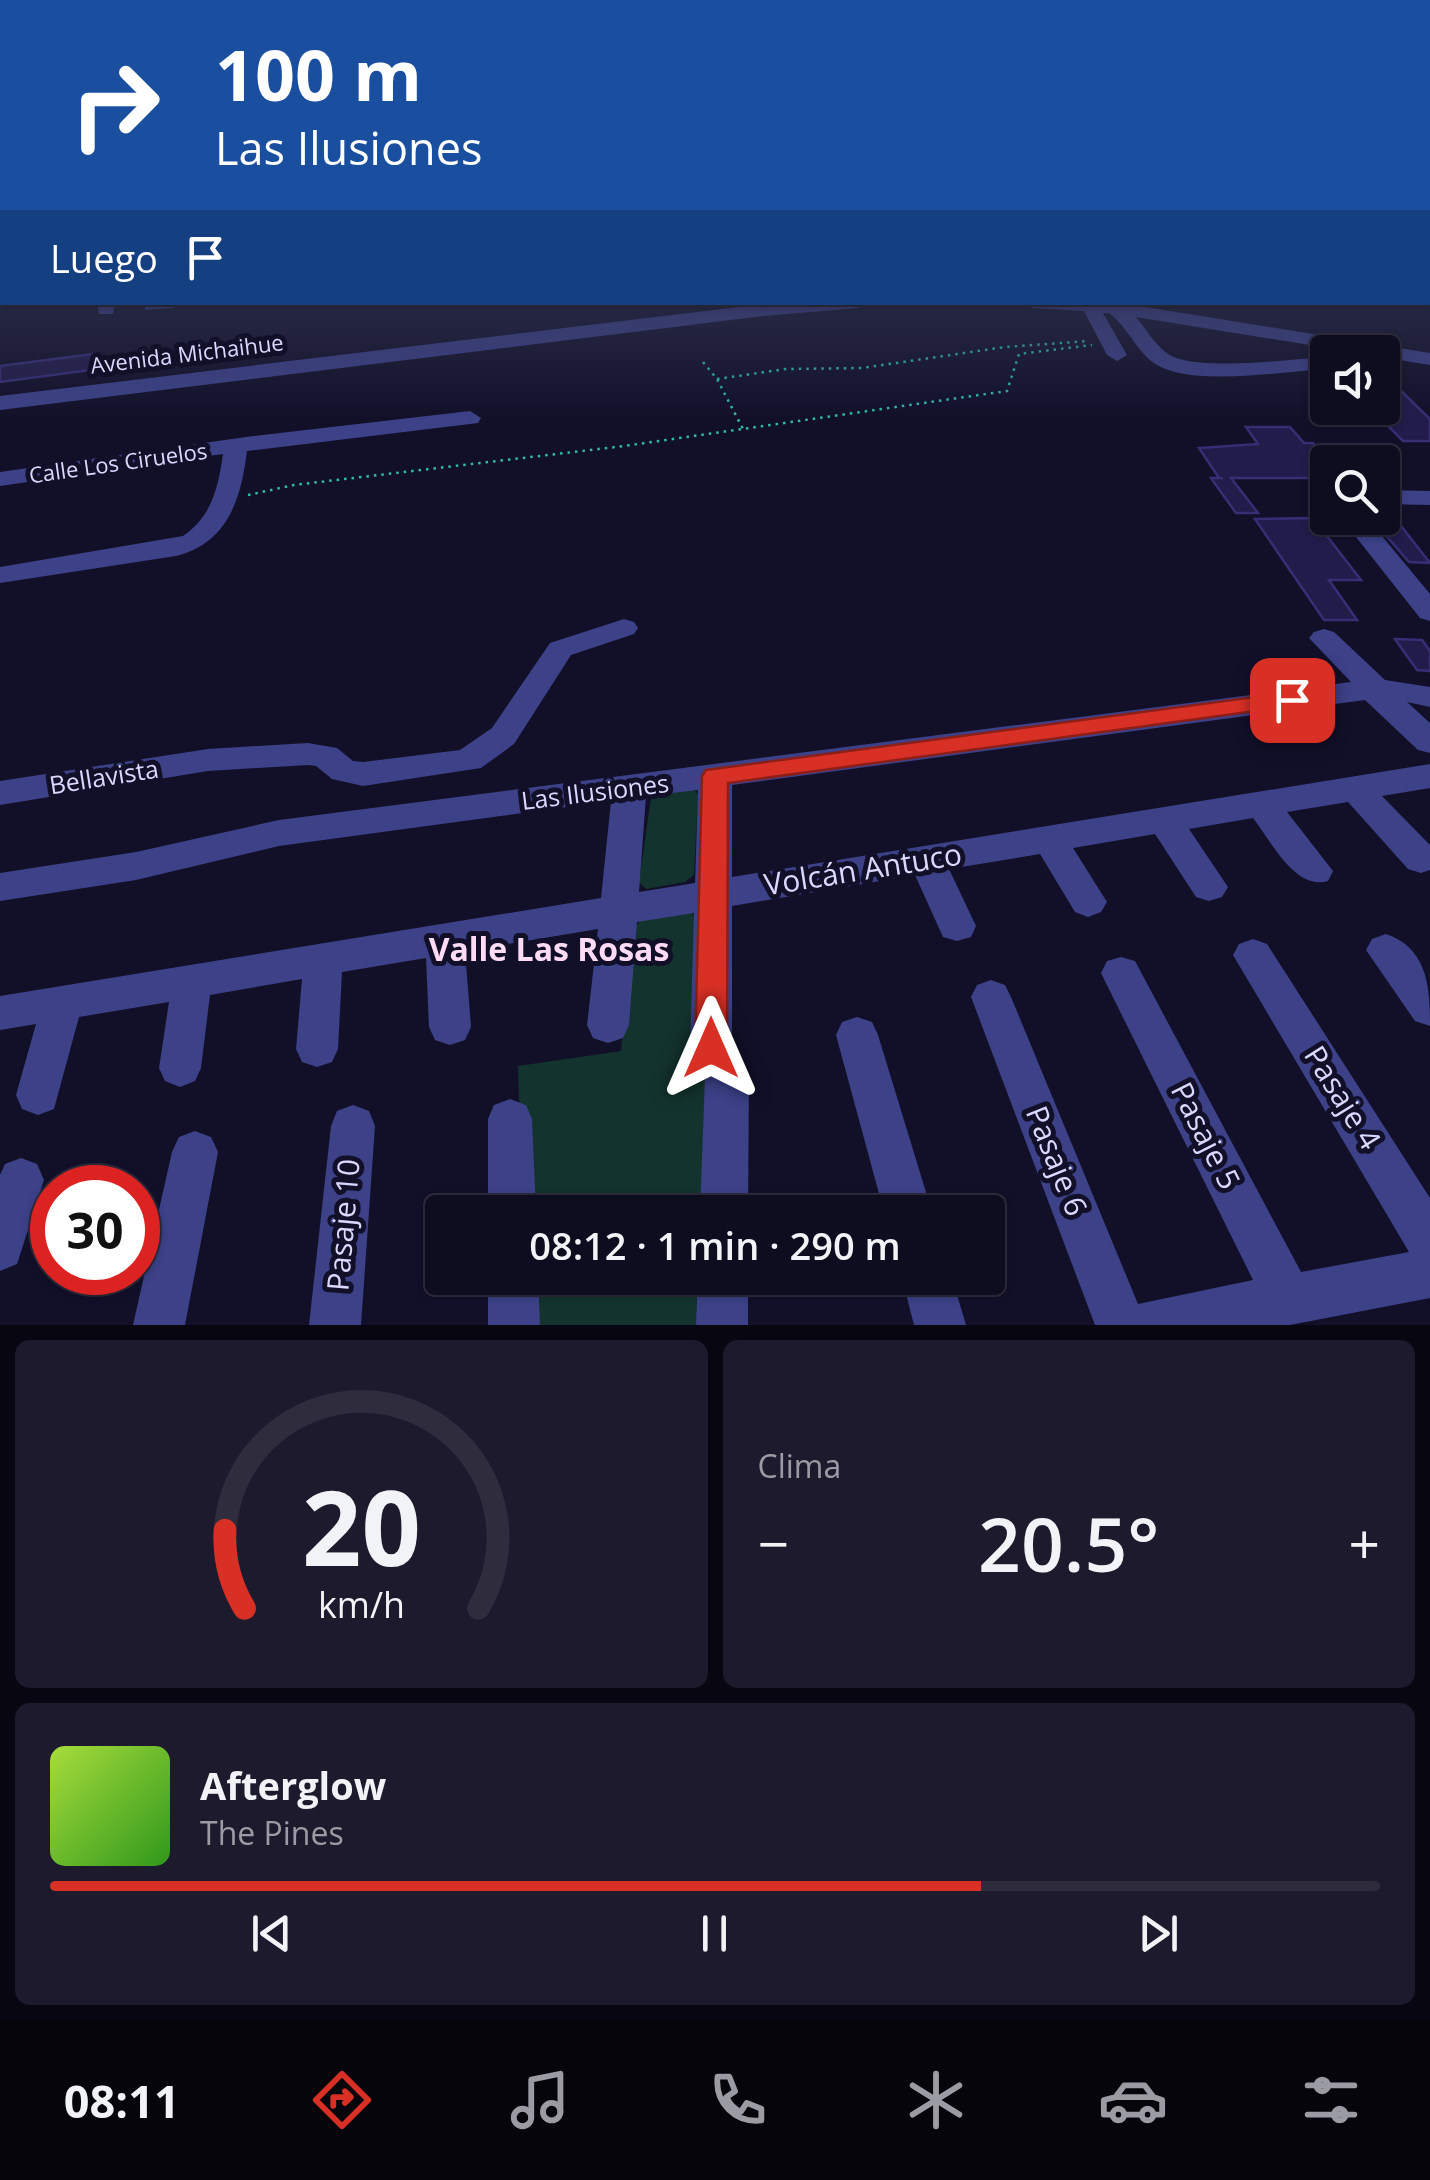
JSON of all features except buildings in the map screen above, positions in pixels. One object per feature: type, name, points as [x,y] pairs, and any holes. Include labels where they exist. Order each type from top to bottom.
[{"type":"street","points":[[152,306],[158,305]]},
{"type":"street","name":"Avenida Michaihue","points":[[0,403],[824,305]]},
{"type":"street","points":[[1090,305],[1112,346]]},
{"type":"street","points":[[1099,305],[1248,319]]},
{"type":"street","points":[[1206,305],[1213,313],[1310,336]]},
{"type":"street","points":[[1130,308],[1128,319],[1161,359],[1174,364],[1196,368],[1310,364]]},
{"type":"street","points":[[1400,357],[1430,362]]},
{"type":"street","points":[[1400,368],[1430,362]]},
{"type":"street","points":[[1196,382],[1310,376]]},
{"type":"street","name":"Calle Los Ciruelos","points":[[0,478],[470,418]]},
{"type":"street","points":[[0,575],[183,546],[202,535],[228,500],[236,447]]},
{"type":"street","points":[[1400,497],[1430,498]]},
{"type":"street","points":[[1368,535],[1430,612]]},
{"type":"street","name":"Bellavista","points":[[0,793],[208,760],[308,754],[326,756],[344,772],[375,774],[469,760],[504,736],[560,649],[624,628]]},
{"type":"street","points":[[1324,638],[1430,742]]},
{"type":"street","name":"Las Ilusiones","points":[[0,886],[125,868],[246,838],[715,776],[1377,690],[1430,697]]},
{"type":"street","points":[[715,776],[711,1048],[727,1074],[724,1195]]},
{"type":"street","name":"Volcán Antuco","points":[[0,1013],[1430,776]]},
{"type":"street","points":[[608,1025],[630,788]]},
{"type":"street","points":[[1355,788],[1420,859]]},
{"type":"street","points":[[1260,804],[1315,871]]},
{"type":"street","points":[[1164,820],[1209,887]]},
{"type":"street","points":[[1049,839],[1088,902]]},
{"type":"street","points":[[926,859],[956,926]]},
{"type":"street","points":[[446,939],[450,1027]]},
{"type":"street","points":[[1386,950],[1430,1009]]},
{"type":"street","name":"Pasaje 4","points":[[1253,955],[1430,1242]]},
{"type":"street","points":[[317,1049],[323,960]]},
{"type":"street","name":"Pasaje 5","points":[[1121,973],[1289,1300]]},
{"type":"street","points":[[180,1068],[192,982]]},
{"type":"street","name":"Pasaje 6","points":[[991,998],[1121,1325]]},
{"type":"street","points":[[38,1095],[62,1003]]},
{"type":"street","points":[[857,1035],[903,1195]]},
{"type":"street","points":[[510,1119],[512,1195]]},
{"type":"street","name":"Pasaje 10","points":[[335,1325],[353,1126]]},
{"type":"street","points":[[159,1325],[194,1152]]},
{"type":"street","points":[[0,1247],[22,1180]]},
{"type":"street","points":[[1148,1325],[1430,1274]]},
{"type":"street","points":[[514,1295],[514,1325]]},
{"type":"street","points":[[722,1295],[722,1325]]},
{"type":"street","points":[[932,1295],[940,1325]]},
{"type":"path","points":[[717,379],[786,369],[862,368],[1005,348],[1112,346]]},
{"type":"path","points":[[228,500],[294,485],[742,429],[1007,391],[1018,354],[1112,346]]},
{"type":"path","points":[[703,362],[717,379],[742,429]]},
{"type":"green space","points":[[692,788],[698,794],[694,875],[685,882],[646,889],[639,882],[651,798],[655,792]]},
{"type":"green space","points":[[691,911],[697,920],[689,1062],[692,1072],[709,1074],[706,1195],[524,1195],[524,1120],[518,1066],[621,1051],[633,931],[640,920]]},
{"type":"green space","points":[[528,1295],[705,1295],[704,1325],[529,1325]]},
{"type":"district","name":"Valle Las Rosas","points":[[549,950]]},
{"type":"route","points":[[711,1048],[715,776],[1292,700]]}]
